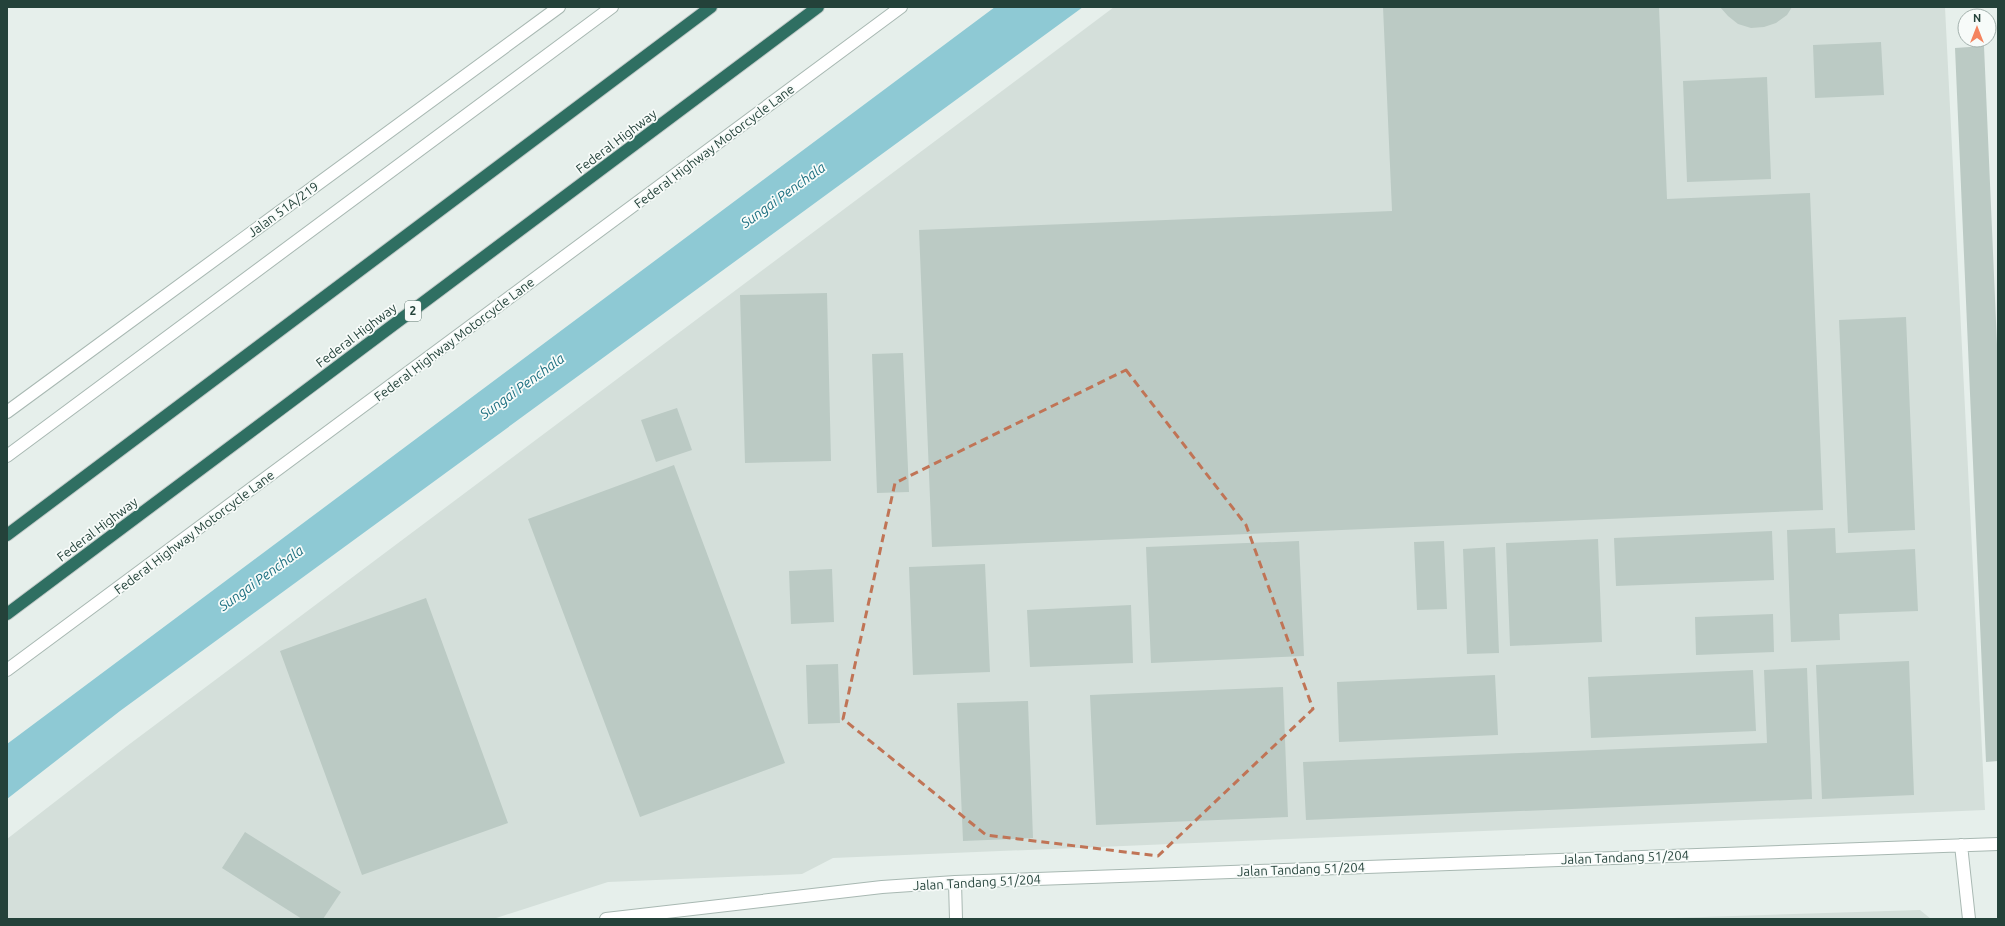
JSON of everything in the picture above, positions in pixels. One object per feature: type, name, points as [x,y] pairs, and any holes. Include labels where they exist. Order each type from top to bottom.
[{"type":"highway","points":[[7,535],[711,7]]},
{"type":"highway","name":"Federal Highway","points":[[7,614],[818,7]]},
{"type":"street","name":"Jalan 51A/219","points":[[7,412],[559,7]]},
{"type":"street","points":[[7,456],[612,7]]},
{"type":"street","name":"Federal Highway Motorcycle Lane","points":[[7,670],[901,7]]},
{"type":"street","name":"Jalan Tandang 51/204","points":[[606,919],[882,888],[955,882],[1998,844]]},
{"type":"street","points":[[1961,845],[1969,919]]},
{"type":"street","points":[[955,882],[956,919]]},
{"type":"highlighted area","points":[[1126,370],[1246,525],[1313,709],[1158,856],[986,835],[843,719],[895,483]]},
{"type":"shaded area","points":[[1114,7],[1945,7],[1985,810],[833,858],[802,874],[608,882],[493,919],[7,919],[7,839],[127,746]]},
{"type":"shaded area","points":[[1920,910],[1931,919],[1641,919]]},
{"type":"water","name":"Sungai Penchala","points":[[995,7],[1083,7],[120,711],[7,799],[7,744]]},
{"type":"building","points":[[1383,7],[1659,7],[1667,199],[1810,193],[1823,510],[932,547],[919,230],[1392,211]]},
{"type":"building","points":[[1720,7],[1792,7],[1787,15],[1776,23],[1764,27],[1751,28],[1738,24]]},
{"type":"building","points":[[1881,42],[1884,95],[1815,98],[1813,45]]},
{"type":"building","points":[[1955,48],[1984,48],[1998,367],[1998,761],[1986,762]]},
{"type":"building","points":[[1767,77],[1771,179],[1687,182],[1683,81]]},
{"type":"building","points":[[827,293],[831,461],[745,463],[740,295]]},
{"type":"building","points":[[1906,317],[1915,530],[1848,533],[1839,320]]},
{"type":"building","points":[[903,353],[909,492],[877,493],[872,354]]},
{"type":"building","points":[[677,408],[692,450],[656,462],[641,420]]},
{"type":"building","points":[[674,465],[785,763],[640,817],[528,519]]},
{"type":"building","points":[[1835,528],[1836,553],[1915,549],[1918,611],[1839,614],[1840,640],[1791,642],[1787,530]]},
{"type":"building","points":[[1772,531],[1774,580],[1616,586],[1614,538]]},
{"type":"building","points":[[1598,539],[1602,642],[1510,646],[1506,543]]},
{"type":"building","points":[[1299,541],[1304,656],[1151,663],[1146,547]]},
{"type":"building","points":[[1444,541],[1447,609],[1417,610],[1414,542]]},
{"type":"building","points":[[1495,547],[1499,653],[1467,654],[1463,549]]},
{"type":"building","points":[[985,564],[990,672],[913,675],[909,567]]},
{"type":"building","points":[[832,569],[834,622],[791,624],[789,571]]},
{"type":"building","points":[[426,598],[508,823],[362,875],[280,651]]},
{"type":"building","points":[[1131,605],[1133,663],[1030,667],[1027,610]]},
{"type":"building","points":[[1773,614],[1774,652],[1696,655],[1695,617]]},
{"type":"building","points":[[1909,661],[1914,795],[1822,799],[1816,665]]},
{"type":"building","points":[[838,664],[840,723],[808,724],[806,665]]},
{"type":"building","points":[[1807,668],[1812,799],[1306,820],[1303,762],[1767,743],[1764,670]]},
{"type":"building","points":[[1753,670],[1756,731],[1591,738],[1588,677]]},
{"type":"building","points":[[1495,675],[1498,735],[1339,742],[1337,682]]},
{"type":"building","points":[[1283,687],[1288,817],[1096,825],[1090,695]]},
{"type":"building","points":[[1028,701],[1033,838],[963,841],[957,703]]},
{"type":"building","points":[[245,832],[341,892],[323,919],[302,919],[222,868]]}]
